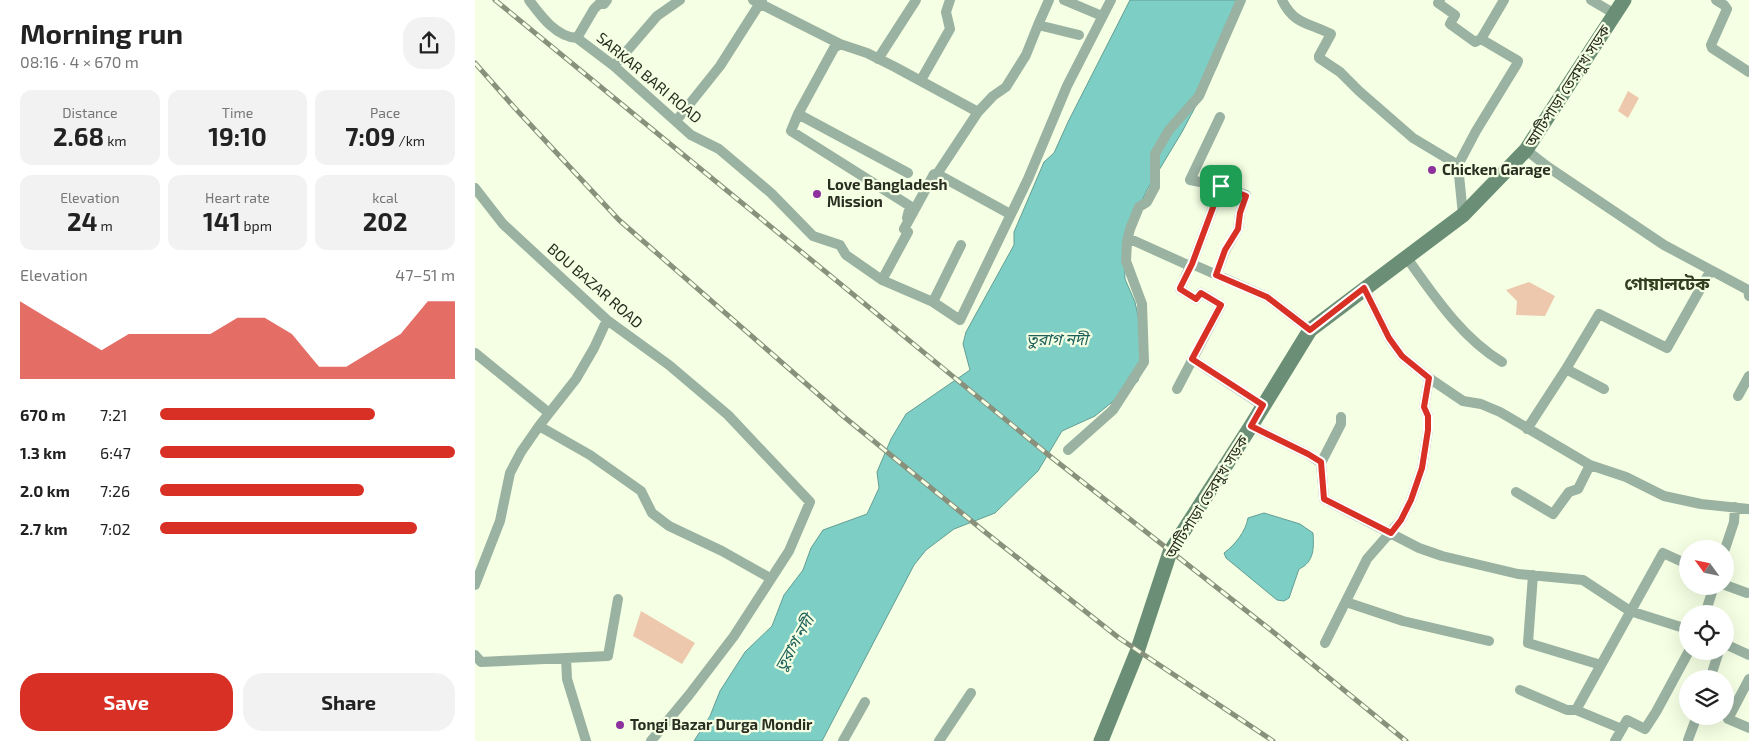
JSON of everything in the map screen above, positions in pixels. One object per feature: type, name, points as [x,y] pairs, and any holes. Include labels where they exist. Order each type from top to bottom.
[{"type":"main road","name":"আটিপাড়া তেরমুখ সড়ক","points":[[1101,741],[1137,652],[1170,552],[1310,330],[1463,215],[1525,150],[1624,0]]},
{"type":"street","points":[[529,0],[544,19],[567,38],[577,38]]},
{"type":"street","name":"SARKAR BARI ROAD","points":[[607,0],[604,4],[599,4],[594,9],[577,38],[614,66],[691,135],[719,149],[771,193],[813,236],[840,245],[846,255],[882,280],[933,302],[960,320],[1010,214]]},
{"type":"street","points":[[614,66],[657,16],[680,0]]},
{"type":"street","points":[[878,59],[916,0]]},
{"type":"street","points":[[921,80],[950,29],[946,12],[950,0]]},
{"type":"street","points":[[904,228],[934,174],[937,174],[977,112],[993,96],[1007,87],[1026,55],[1049,0]]},
{"type":"street","points":[[1064,0],[1102,16]]},
{"type":"street","points":[[937,174],[1010,214],[1028,179],[1067,86],[1111,0]]},
{"type":"street","points":[[1068,450],[1113,410],[1145,362],[1142,304],[1126,262],[1128,238],[1139,207],[1147,202],[1155,187],[1155,154],[1169,130],[1199,96],[1241,0]]},
{"type":"street","points":[[1282,0],[1295,19],[1331,34],[1319,58],[1340,72],[1413,138],[1459,165]]},
{"type":"street","points":[[1440,0],[1438,3],[1455,15],[1451,24],[1475,42],[1479,42],[1504,0]]},
{"type":"street","points":[[1591,0],[1615,14]]},
{"type":"street","points":[[1716,0],[1727,9],[1711,46],[1749,72]]},
{"type":"street","points":[[676,120],[720,66],[758,1],[840,44],[878,59],[921,80],[977,112]]},
{"type":"street","points":[[1038,25],[1079,35]]},
{"type":"street","points":[[1463,215],[1459,165],[1476,131],[1518,62],[1481,39]]},
{"type":"street","points":[[840,44],[834,48],[798,114],[791,131],[910,206],[904,228]]},
{"type":"street","points":[[798,114],[908,173]]},
{"type":"street","points":[[1216,275],[1225,250],[1238,229],[1240,213],[1246,196],[1221,186],[1190,180],[1220,117]]},
{"type":"street","points":[[1525,150],[1664,245],[1749,291]]},
{"type":"street","points":[[1177,389],[1221,305],[1201,293],[1196,299],[1180,289],[1221,186]]},
{"type":"street","name":"BOU BAZAR ROAD","points":[[475,188],[503,224],[607,320],[669,365],[728,415],[810,502],[789,552],[771,578]]},
{"type":"street","points":[[882,280],[908,232],[904,228]]},
{"type":"street","points":[[1128,238],[1267,297],[1310,330]]},
{"type":"street","points":[[933,302],[961,245]]},
{"type":"street","points":[[1407,258],[1445,308],[1471,338],[1502,362]]},
{"type":"street","points":[[1527,429],[1599,314],[1667,348],[1711,270]]},
{"type":"street","points":[[1364,288],[1389,338],[1402,356],[1429,378],[1463,401],[1481,404],[1500,412],[1589,466],[1626,477],[1664,496],[1701,504],[1749,509]]},
{"type":"street","points":[[475,585],[500,521],[510,473],[521,452],[539,426],[576,379],[594,348],[607,320]]},
{"type":"street","points":[[475,353],[549,413]]},
{"type":"street","points":[[1192,359],[1263,405]]},
{"type":"street","points":[[1566,368],[1604,389]]},
{"type":"street","points":[[1737,396],[1749,376]]},
{"type":"street","points":[[1325,643],[1367,559],[1401,520],[1411,500],[1422,468],[1428,430],[1428,416],[1424,407],[1429,378]]},
{"type":"street","points":[[1341,417],[1341,424],[1321,462],[1324,499],[1419,548],[1442,556],[1518,574],[1583,580],[1630,611],[1679,626]]},
{"type":"street","points":[[539,426],[590,455],[641,491],[652,512],[669,526],[722,551],[771,578],[734,636],[651,741]]},
{"type":"street","points":[[1251,426],[1321,462]]},
{"type":"street","points":[[1516,492],[1553,514],[1569,492],[1578,489],[1589,466]]},
{"type":"street","points":[[1728,540],[1734,522],[1735,507]]},
{"type":"street","points":[[1576,710],[1663,553],[1679,560]]},
{"type":"street","points":[[1533,575],[1528,643],[1601,665]]},
{"type":"street","points":[[1734,588],[1747,593]]},
{"type":"street","points":[[475,655],[481,662],[608,656],[618,599]]},
{"type":"street","points":[[1346,602],[1403,621],[1489,641]]},
{"type":"street","points":[[1734,648],[1749,654]]},
{"type":"street","points":[[566,658],[567,679],[586,741]]},
{"type":"street","points":[[1615,741],[1627,720],[1645,729],[1657,712],[1684,660]]},
{"type":"street","points":[[1749,679],[1728,719],[1749,728]]},
{"type":"street","points":[[1520,690],[1567,710],[1576,710],[1622,729]]},
{"type":"street","points":[[939,741],[971,693]]},
{"type":"street","points":[[843,741],[865,702]]},
{"type":"street","points":[[1689,740],[1694,725]]},
{"type":"shaded area","points":[[1628,91],[1639,98],[1628,118],[1618,111]]},
{"type":"shaded area","points":[[1529,282],[1555,296],[1545,316],[1516,315],[1517,301],[1506,290]]},
{"type":"shaded area","points":[[641,611],[695,643],[682,664],[633,636]]},
{"type":"water","name":"তুরাগ নদী","points":[[1130,0],[1243,0],[1217,66],[1182,132],[1147,190],[1132,222],[1124,253],[1125,279],[1135,302],[1146,352],[1138,381],[1095,416],[1062,431],[1038,471],[995,513],[954,529],[926,550],[914,565],[822,741],[694,741],[710,716],[720,691],[745,652],[772,626],[784,595],[803,570],[811,548],[823,530],[867,514],[879,488],[877,472],[891,439],[906,414],[970,370],[963,344],[966,332],[1014,245],[1014,232],[1044,162],[1054,153]]},
{"type":"water","points":[[1264,513],[1300,524],[1313,533],[1313,550],[1310,559],[1308,563],[1299,569],[1289,598],[1284,601],[1277,600],[1226,558],[1224,553],[1239,537],[1245,528],[1248,518]]},
{"type":"railway","points":[[495,0],[1051,457],[1272,631],[1406,741]]},
{"type":"railway","points":[[475,63],[619,220],[843,416],[1119,638],[1273,741]]},
{"type":"place","name":"Chicken Garage","points":[[1432,170]]},
{"type":"place","name":"Love Bangladesh Mission","points":[[817,194]]},
{"type":"place","name":"Tongi Bazar Durga Mondir","points":[[620,725]]},
{"type":"district","name":"গোয়ালটেক","points":[[1667,284]]},
{"type":"route","points":[[1221,186],[1246,196],[1240,213],[1237,232],[1225,250],[1216,275],[1267,297],[1310,330],[1364,288],[1389,338],[1402,356],[1429,378],[1424,407],[1428,416],[1428,430],[1422,468],[1411,500],[1401,520],[1391,533],[1324,499],[1321,462],[1251,426],[1263,405],[1192,359],[1221,305],[1201,293],[1196,299],[1180,288],[1192,264],[1221,186]]}]
